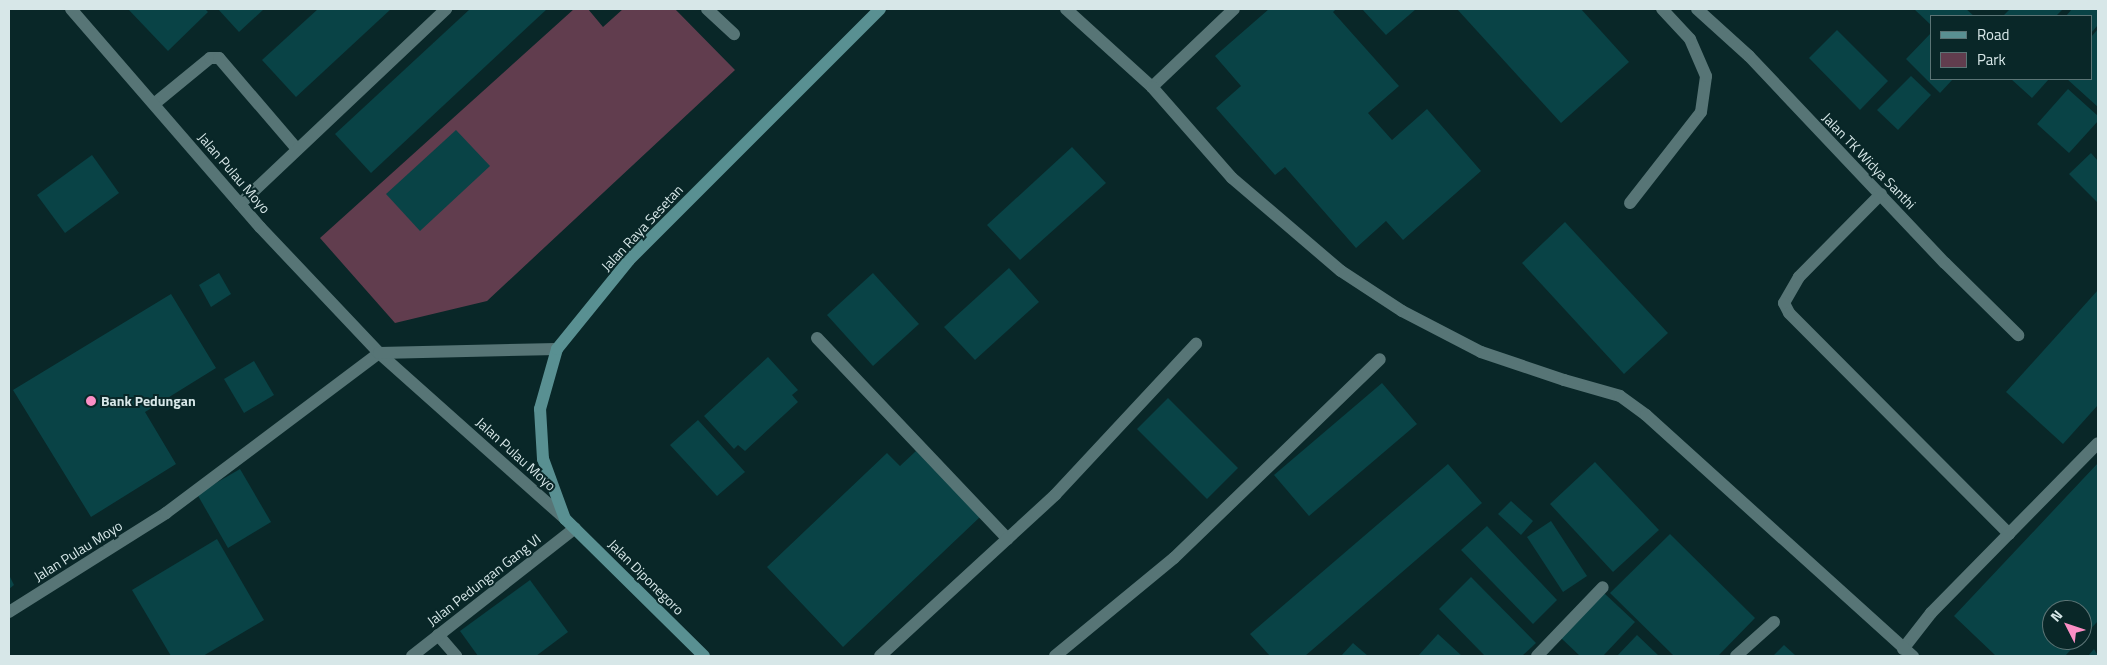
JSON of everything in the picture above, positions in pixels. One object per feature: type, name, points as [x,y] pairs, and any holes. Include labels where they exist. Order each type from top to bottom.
[{"type":"main road","name":"Jalan Raya Sesetan","points":[[565,519],[543,459],[540,409],[557,349],[628,260],[880,9]]},
{"type":"main road","name":"Jalan Diponegoro","points":[[565,519],[704,656]]},
{"type":"street","name":"Jalan Pulau Moyo","points":[[71,9],[240,204],[379,353],[565,519]]},
{"type":"street","points":[[240,204],[446,9]]},
{"type":"street","points":[[707,9],[734,34]]},
{"type":"street","points":[[1066,9],[1152,87],[1232,178],[1341,271],[1402,312],[1481,352],[1564,380],[1620,396],[1646,415],[1908,652],[1931,613],[2098,443]]},
{"type":"street","points":[[1152,87],[1234,9]]},
{"type":"street","points":[[1630,203],[1702,112],[1706,76],[1690,39],[1662,9]]},
{"type":"street","name":"Jalan TK Widya Santhi","points":[[1697,9],[1749,56],[1946,263],[2018,335]]},
{"type":"street","points":[[154,104],[210,58],[219,58],[297,149]]},
{"type":"street","points":[[1881,194],[1799,277],[1784,303],[1789,313],[2009,534]]},
{"type":"street","points":[[817,338],[1008,538]]},
{"type":"street","points":[[880,656],[1055,495],[1196,344]]},
{"type":"street","points":[[379,353],[557,349]]},
{"type":"street","name":"Jalan Pulau Moyo","points":[[9,612],[166,513],[379,353]]},
{"type":"street","points":[[1055,656],[1174,558],[1380,359]]},
{"type":"street","name":"Jalan Pedungan Gang VI","points":[[412,656],[575,528]]},
{"type":"street","points":[[1537,656],[1603,588]]},
{"type":"street","points":[[1736,656],[1774,622]]},
{"type":"street","points":[[438,635],[456,656]]},
{"type":"green space","points":[[574,9],[588,9],[603,27],[623,9],[675,9],[735,70],[487,301],[395,323],[320,238]]},
{"type":"building","points":[[128,9],[205,9],[208,12],[168,51]]},
{"type":"building","points":[[218,9],[264,9],[239,32]]},
{"type":"building","points":[[318,9],[391,9],[296,97],[262,60]]},
{"type":"building","points":[[470,9],[547,9],[371,173],[335,134]]},
{"type":"building","points":[[1269,9],[1336,9],[1333,12],[1399,86],[1368,113],[1392,140],[1427,109],[1481,171],[1403,240],[1386,221],[1356,248],[1285,167],[1275,175],[1216,108],[1241,86],[1215,56]]},
{"type":"building","points":[[1362,9],[1416,9],[1386,35]]},
{"type":"building","points":[[1457,9],[1581,9],[1629,62],[1561,123]]},
{"type":"building","points":[[1914,9],[1966,9],[1973,15],[1930,15],[1930,24]]},
{"type":"building","points":[[2010,9],[2063,9],[2057,15],[2004,15]]},
{"type":"building","points":[[2072,9],[2098,9],[2098,25],[2092,32],[2092,15],[2067,15]]},
{"type":"building","points":[[2098,29],[2098,107],[2068,80],[2092,80],[2092,36]]},
{"type":"building","points":[[1837,30],[1888,81],[1860,110],[1809,58]]},
{"type":"building","points":[[1930,34],[1930,80],[1952,80],[1940,93],[1906,59]]},
{"type":"building","points":[[1911,76],[1931,95],[1898,130],[1877,110]]},
{"type":"building","points":[[2012,80],[2048,80],[2032,98]]},
{"type":"building","points":[[2068,89],[2098,116],[2098,121],[2069,153],[2037,124]]},
{"type":"building","points":[[456,130],[490,166],[420,231],[386,194]]},
{"type":"building","points":[[1072,147],[1106,183],[1020,260],[987,225]]},
{"type":"building","points":[[2091,153],[2098,161],[2098,203],[2069,174]]},
{"type":"building","points":[[92,155],[119,193],[65,233],[37,195]]},
{"type":"building","points":[[1565,222],[1668,333],[1624,374],[1522,263]]},
{"type":"building","points":[[1009,268],[1039,302],[975,360],[944,327]]},
{"type":"building","points":[[219,273],[231,294],[211,307],[199,285]]},
{"type":"building","points":[[873,273],[919,324],[873,366],[827,315]]},
{"type":"building","points":[[2098,290],[2098,405],[2063,444],[2006,392]]},
{"type":"building","name":"Bank Pedungan","points":[[171,294],[216,368],[145,412],[176,464],[91,517],[13,390]]},
{"type":"building","points":[[768,357],[798,390],[792,395],[798,402],[745,451],[738,445],[734,449],[704,416]]},
{"type":"building","points":[[254,361],[274,395],[244,413],[224,379]]},
{"type":"building","points":[[1382,383],[1417,424],[1309,516],[1274,475]]},
{"type":"building","points":[[1168,398],[1238,468],[1207,499],[1137,429]]},
{"type":"building","points":[[698,420],[745,472],[717,496],[670,445]]},
{"type":"building","points":[[916,451],[980,517],[843,647],[767,567],[887,453],[900,466]]},
{"type":"building","points":[[1595,462],[1659,530],[1613,572],[1550,504]]},
{"type":"building","points":[[2098,463],[2098,621],[2092,627],[2092,600],[2042,600],[2042,650],[2071,650],[2065,656],[1996,656],[1954,616]]},
{"type":"building","points":[[1448,464],[1482,503],[1305,656],[1270,656],[1250,634]]},
{"type":"building","points":[[240,469],[271,522],[228,548],[197,494]]},
{"type":"building","points":[[1511,501],[1533,521],[1521,535],[1498,514]]},
{"type":"building","points":[[1551,521],[1587,576],[1563,592],[1527,537]]},
{"type":"building","points":[[1487,526],[1557,600],[1533,624],[1461,550]]},
{"type":"building","points":[[1670,534],[1755,618],[1718,656],[1674,656],[1610,593]]},
{"type":"building","points":[[217,539],[264,620],[203,656],[171,656],[132,590]]},
{"type":"building","points":[[9,575],[14,585],[9,589]]},
{"type":"building","points":[[1471,577],[1536,643],[1522,656],[1485,656],[1439,609]]},
{"type":"building","points":[[530,580],[568,632],[536,656],[478,656],[460,631]]},
{"type":"building","points":[[1604,593],[1635,622],[1603,656],[1580,656],[1561,638]]},
{"type":"building","points":[[1438,634],[1462,656],[1418,656]]},
{"type":"building","points":[[1637,635],[1659,656],[1617,656]]},
{"type":"building","points":[[1353,643],[1368,656],[1341,656]]},
{"type":"building","points":[[1784,645],[1796,656],[1773,656]]},
{"type":"building","points":[[2094,649],[2098,656],[2088,656]]},
{"type":"place","name":"Bank Pedungan","points":[[91,401]]}]
